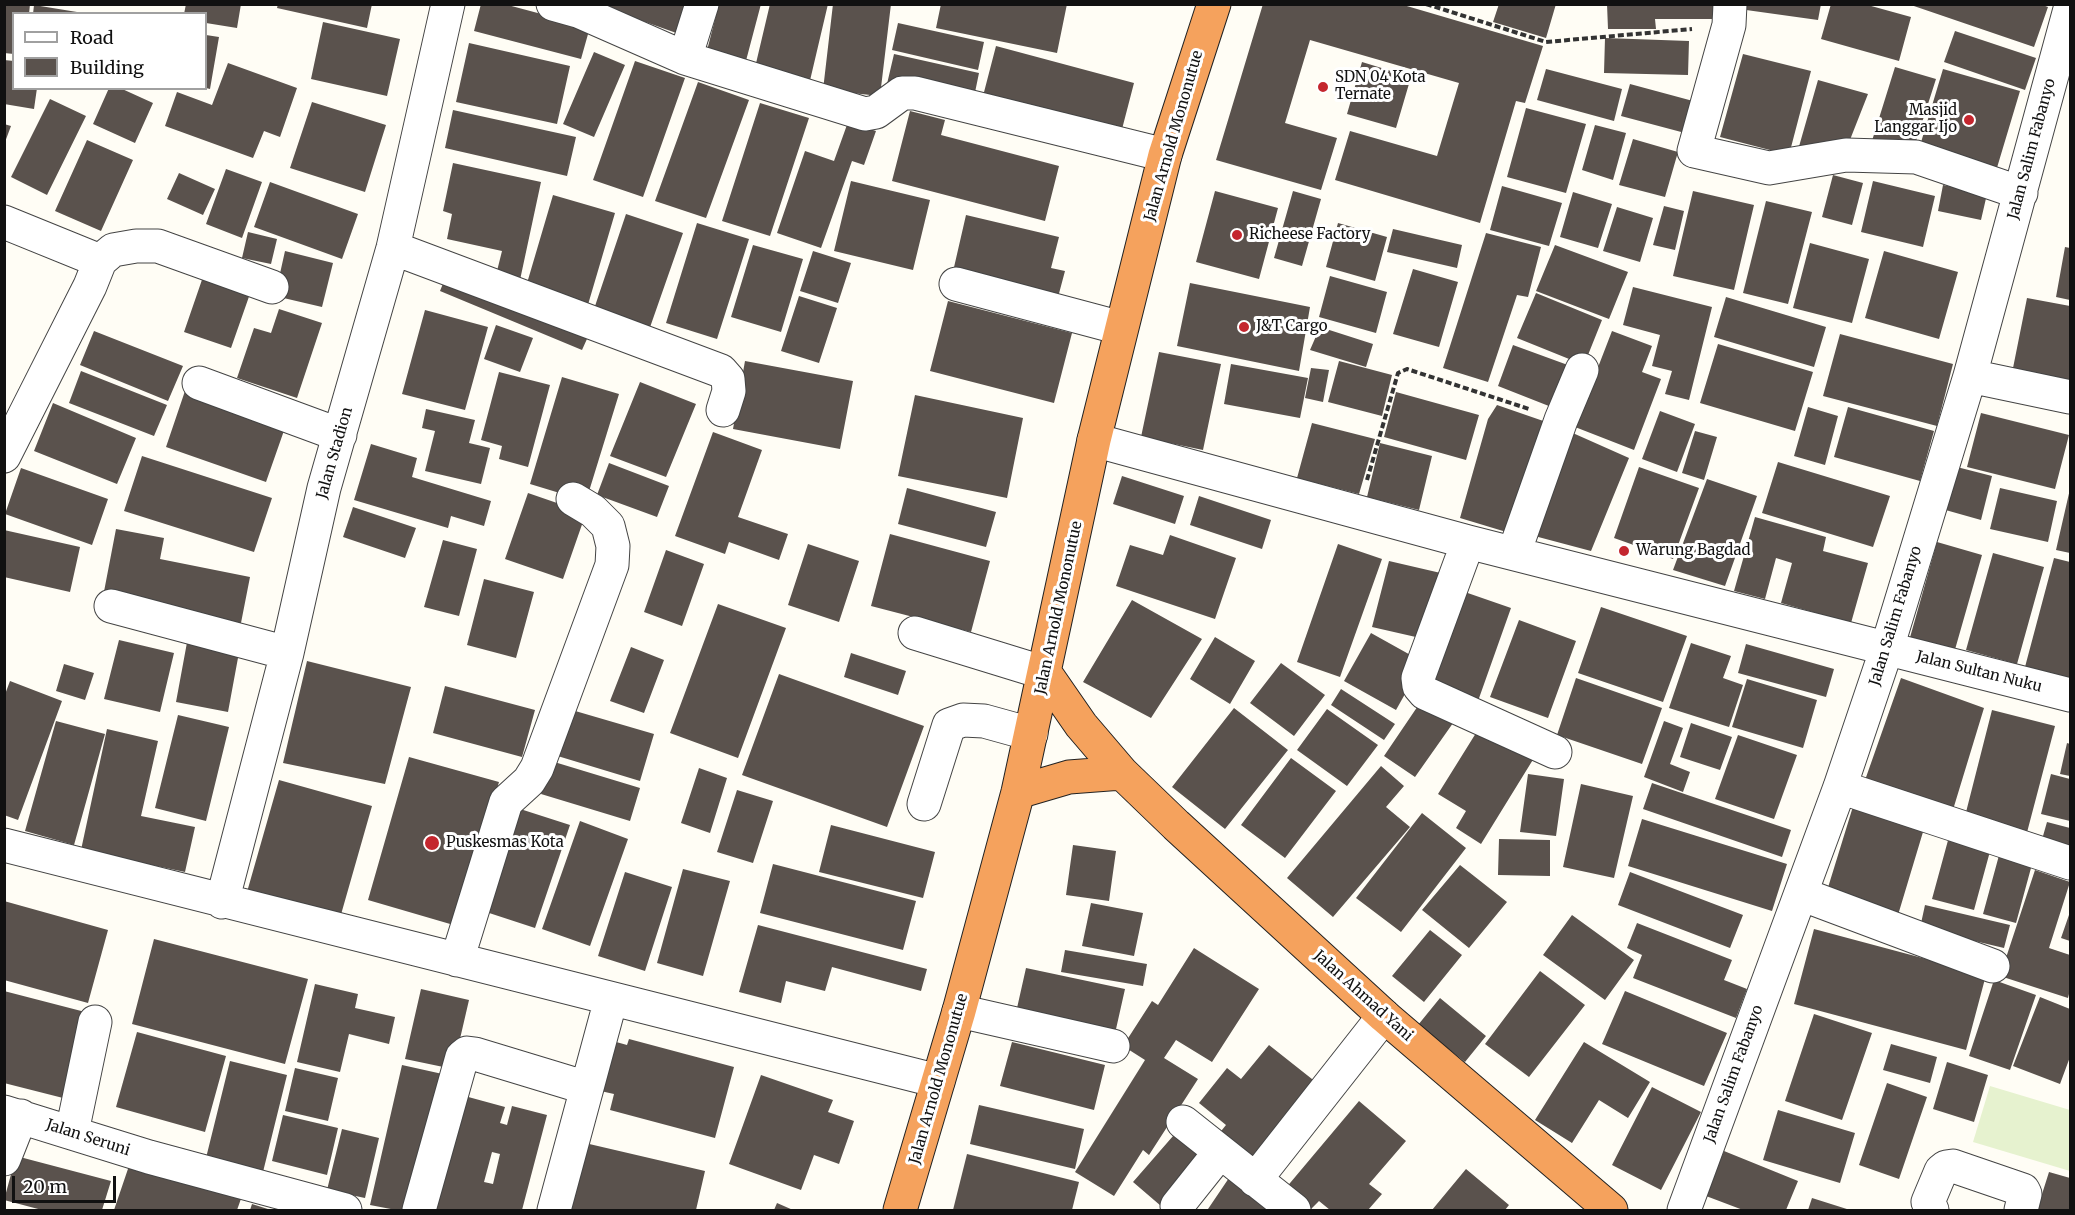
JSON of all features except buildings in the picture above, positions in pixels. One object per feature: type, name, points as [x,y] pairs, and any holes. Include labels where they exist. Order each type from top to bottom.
[{"type":"highway","name":"Jalan Arnold Mononutue","points":[[900,1210],[959,1011],[1017,792],[1045,673],[1094,440],[1166,155],[1214,4]]},
{"type":"highway","name":"Jalan Ahmad Yani","points":[[1045,673],[1081,725],[1122,773],[1384,1016],[1611,1210]]},
{"type":"highway","points":[[1017,792],[1069,777],[1122,773]]},
{"type":"street","name":"Jalan Stadion","points":[[222,902],[286,653],[324,488],[393,248],[448,4]]},
{"type":"street","points":[[553,4],[578,11],[685,58],[865,114],[876,112],[902,93],[915,93],[1166,155]]},
{"type":"street","points":[[685,58],[702,4]]},
{"type":"street","name":"Jalan Salim Fabanyo","points":[[1684,1210],[1840,787],[1887,648],[1970,375],[2070,9]]},
{"type":"street","points":[[1730,15],[1694,151],[1768,168],[1846,155],[1916,157],[2021,193]]},
{"type":"street","points":[[4,222],[100,261]]},
{"type":"street","points":[[4,456],[90,286],[100,261],[113,250],[136,246],[158,246],[272,287]]},
{"type":"street","points":[[393,248],[721,371],[728,379],[729,391],[723,410]]},
{"type":"street","points":[[956,284],[1121,328]]},
{"type":"street","points":[[1514,553],[1561,420],[1582,370]]},
{"type":"street","points":[[1970,375],[2070,397]]},
{"type":"street","points":[[199,383],[340,435]]},
{"type":"street","name":"Jalan Sultan Nuku","points":[[1094,440],[1468,542],[2070,695]]},
{"type":"street","points":[[457,960],[506,801],[529,781],[537,768],[612,565],[613,546],[608,526],[593,511],[573,499]]},
{"type":"street","points":[[1468,542],[1418,678],[1419,686],[1425,693],[1555,752]]},
{"type":"street","points":[[111,606],[286,653]]},
{"type":"street","points":[[915,633],[1045,673]]},
{"type":"street","points":[[924,804],[949,725],[963,720],[984,721],[1031,734]]},
{"type":"street","points":[[1840,787],[2070,863]]},
{"type":"street","points":[[4,845],[222,902],[938,1081]]},
{"type":"street","points":[[1801,894],[1993,966]]},
{"type":"street","points":[[554,1210],[611,999]]},
{"type":"street","points":[[959,1011],[1113,1046]]},
{"type":"street","points":[[1256,1180],[1384,1016]]},
{"type":"street","points":[[72,1132],[95,1022]]},
{"type":"street","points":[[419,1210],[462,1057],[467,1053],[587,1088]]},
{"type":"street","points":[[4,1159],[13,1114]]},
{"type":"street","name":"Jalan Seruni","points":[[13,1114],[149,1157],[345,1210]]},
{"type":"street","points":[[1183,1122],[1294,1210]]},
{"type":"street","points":[[1177,1206],[1220,1152]]},
{"type":"street","points":[[1932,1210],[1929,1202],[1941,1171],[1953,1166],[2023,1191],[2025,1194],[2021,1210]]},
{"type":"path","points":[[1426,4],[1546,42],[1730,15]]},
{"type":"path","points":[[1358,512],[1398,373],[1407,369],[1561,420]]},
{"type":"green space","points":[[1990,1086],[2070,1110],[2070,1171],[1973,1142]]},
{"type":"place","name":"SDN 04 Kota Ternate","points":[[1323,87]]},
{"type":"place","name":"Masjid Langgar Ijo","points":[[1969,120]]},
{"type":"place","name":"Richeese Factory","points":[[1237,235]]},
{"type":"place","name":"J&T Cargo","points":[[1244,327]]},
{"type":"place","name":"Warung Bagdad","points":[[1624,551]]},
{"type":"place","name":"Puskesmas Kota","points":[[432,843]]}]
